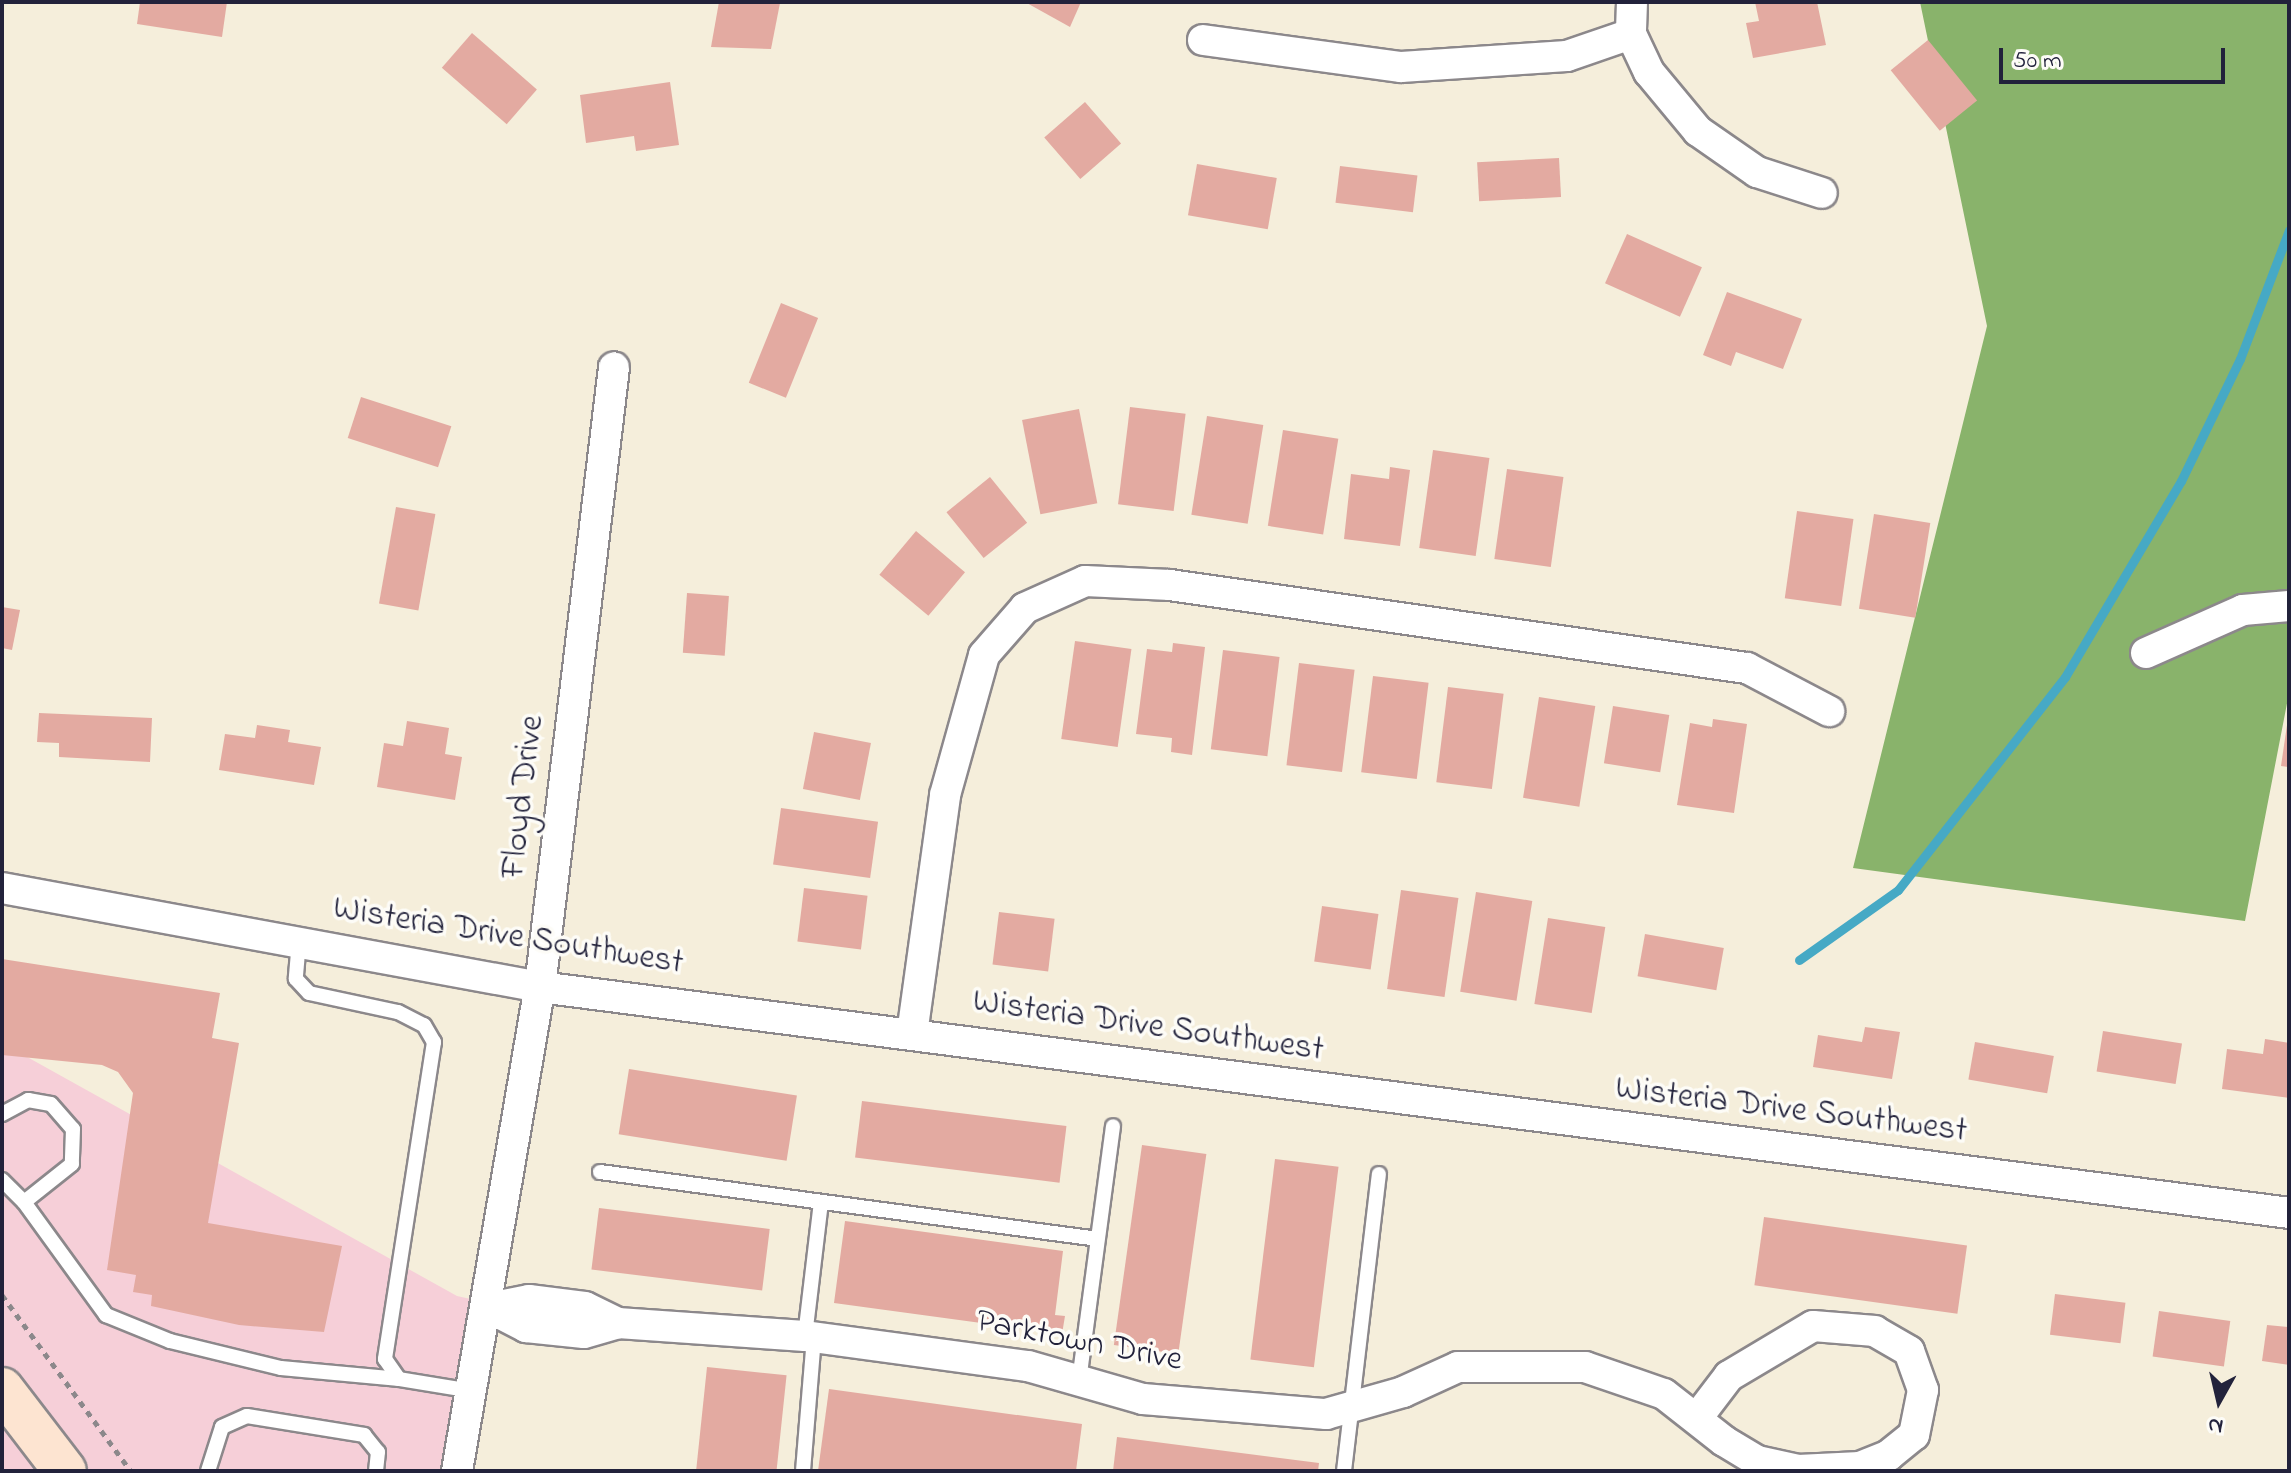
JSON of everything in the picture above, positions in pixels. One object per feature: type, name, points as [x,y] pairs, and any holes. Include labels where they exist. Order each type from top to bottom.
[{"type":"main road","points":[[2,1389],[65,1471]]},
{"type":"street","points":[[1632,2],[1631,34],[1668,99],[1698,131],[1757,172],[1822,193]]},
{"type":"street","points":[[1203,40],[1401,67],[1567,56],[1631,34]]},
{"type":"street","name":"Floyd Drive","points":[[457,1471],[489,1308],[540,987],[614,367]]},
{"type":"street","points":[[912,1034],[945,795],[984,655],[1025,608],[1085,581],[1170,585],[1747,668],[1829,711]]},
{"type":"street","points":[[2146,653],[2243,610],[2289,606]]},
{"type":"street","name":"Wisteria Drive Southwest","points":[[2,888],[540,987],[2289,1213]]},
{"type":"street","name":"Parktown Drive","points":[[489,1308],[543,1302],[585,1307],[618,1323],[810,1336],[1028,1366],[1143,1399],[1326,1414],[1458,1367],[1508,1362],[1585,1367],[1664,1394],[1697,1418],[1757,1461],[1798,1470],[1860,1467],[1914,1435],[1923,1390],[1909,1351],[1898,1344],[1875,1331],[1813,1326],[1729,1376],[1697,1418]]},
{"type":"lane","points":[[299,941],[296,979],[309,993],[398,1012],[424,1025],[434,1042],[387,1336],[385,1359],[399,1379]]},
{"type":"lane","points":[[2,1114],[28,1100],[51,1104],[73,1129],[72,1164],[24,1202]]},
{"type":"lane","points":[[1079,1381],[1113,1126]]},
{"type":"lane","points":[[600,1172],[1098,1239]]},
{"type":"lane","points":[[1344,1471],[1379,1174]]},
{"type":"lane","points":[[2,1180],[24,1202],[106,1315],[170,1341],[281,1368],[399,1379],[473,1391]]},
{"type":"lane","points":[[803,1471],[821,1202]]},
{"type":"lane","points":[[208,1471],[222,1427],[247,1416],[364,1435],[378,1452],[376,1471]]},
{"type":"path","points":[[2,1295],[131,1471]]},
{"type":"shaded area","points":[[2,1043],[457,1296],[498,1305],[472,1471],[2,1471]]},
{"type":"green space","points":[[1920,2],[2289,2],[2289,693],[2245,921],[1853,868],[1987,326]]},
{"type":"building","points":[[140,2],[227,2],[222,37],[137,24]]},
{"type":"building","points":[[719,2],[780,3],[771,49],[711,47]]},
{"type":"building","points":[[1025,2],[1081,2],[1070,27]]},
{"type":"building","points":[[1755,2],[1817,2],[1826,45],[1753,58],[1746,23],[1759,21]]},
{"type":"building","points":[[472,33],[537,89],[507,124],[442,68]]},
{"type":"building","points":[[1928,40],[1977,101],[1940,131],[1891,70]]},
{"type":"building","points":[[670,82],[679,145],[636,151],[634,136],[586,143],[580,95]]},
{"type":"building","points":[[1085,102],[1121,144],[1080,179],[1044,137]]},
{"type":"building","points":[[1559,158],[1561,197],[1479,201],[1477,162]]},
{"type":"building","points":[[1197,164],[1277,178],[1268,229],[1188,215]]},
{"type":"building","points":[[1340,166],[1417,176],[1413,212],[1335,203]]},
{"type":"building","points":[[1627,234],[1702,267],[1680,317],[1605,283]]},
{"type":"building","points":[[1727,292],[1802,319],[1783,369],[1736,352],[1731,366],[1703,355]]},
{"type":"building","points":[[781,303],[818,318],[786,398],[749,383]]},
{"type":"building","points":[[361,397],[451,426],[438,467],[348,438]]},
{"type":"building","points":[[1130,407],[1186,414],[1174,511],[1118,504]]},
{"type":"building","points":[[1079,409],[1097,503],[1040,514],[1022,420]]},
{"type":"building","points":[[1207,416],[1263,425],[1248,524],[1191,515]]},
{"type":"building","points":[[1283,430],[1338,439],[1323,535],[1268,526]]},
{"type":"building","points":[[1433,450],[1489,458],[1476,556],[1419,548]]},
{"type":"building","points":[[1390,467],[1410,470],[1400,546],[1344,539],[1351,474],[1389,479]]},
{"type":"building","points":[[1507,469],[1563,477],[1551,567],[1494,559]]},
{"type":"building","points":[[990,477],[1027,523],[984,558],[946,512]]},
{"type":"building","points":[[396,507],[435,514],[418,610],[379,604]]},
{"type":"building","points":[[1797,511],[1853,519],[1841,606],[1785,598]]},
{"type":"building","points":[[1874,514],[1930,523],[1915,618],[1859,609]]},
{"type":"building","points":[[916,531],[965,572],[928,616],[879,575]]},
{"type":"building","points":[[687,593],[729,596],[725,656],[683,653]]},
{"type":"building","points":[[2,607],[20,610],[12,650],[2,648]]},
{"type":"building","points":[[1075,641],[1131,649],[1118,747],[1061,739]]},
{"type":"building","points":[[1173,643],[1205,647],[1192,755],[1171,752],[1172,738],[1136,734],[1147,649],[1172,652]]},
{"type":"building","points":[[1223,650],[1280,657],[1267,756],[1211,749]]},
{"type":"building","points":[[1299,663],[1355,670],[1342,772],[1286,765]]},
{"type":"building","points":[[1373,676],[1429,683],[1417,779],[1361,772]]},
{"type":"building","points":[[1448,687],[1504,694],[1492,789],[1436,782]]},
{"type":"building","points":[[1539,697],[1595,706],[1579,807],[1523,798]]},
{"type":"building","points":[[1613,706],[1669,715],[1660,772],[1604,763]]},
{"type":"building","points":[[39,713],[152,718],[150,762],[59,757],[59,743],[37,742]]},
{"type":"building","points":[[1713,719],[1747,724],[1734,813],[1677,805],[1690,723],[1712,727]]},
{"type":"building","points":[[407,721],[449,728],[445,754],[462,757],[455,800],[377,787],[384,743],[403,746]]},
{"type":"building","points":[[257,725],[290,730],[288,742],[321,747],[314,785],[219,770],[225,734],[255,738]]},
{"type":"building","points":[[2289,725],[2289,767],[2281,766]]},
{"type":"building","points":[[814,732],[871,743],[860,800],[803,789]]},
{"type":"building","points":[[781,808],[878,822],[870,878],[773,864]]},
{"type":"building","points":[[804,888],[868,896],[861,949],[797,942]]},
{"type":"building","points":[[1401,890],[1458,898],[1445,997],[1387,989]]},
{"type":"building","points":[[1476,892],[1532,901],[1516,1001],[1460,992]]},
{"type":"building","points":[[1322,906],[1378,914],[1371,969],[1314,961]]},
{"type":"building","points":[[999,912],[1055,919],[1048,971],[993,965]]},
{"type":"building","points":[[1548,918],[1605,927],[1592,1013],[1534,1004]]},
{"type":"building","points":[[1645,934],[1724,948],[1716,990],[1638,976]]},
{"type":"building","points":[[2,959],[220,993],[212,1038],[239,1043],[208,1223],[342,1246],[324,1332],[239,1325],[151,1306],[152,1295],[133,1292],[136,1275],[107,1270],[133,1093],[118,1072],[102,1065],[2,1055]]},
{"type":"building","points":[[1865,1027],[1900,1032],[1892,1079],[1813,1067],[1818,1035],[1862,1042]]},
{"type":"building","points":[[2103,1031],[2182,1044],[2176,1084],[2097,1071]]},
{"type":"building","points":[[2265,1039],[2289,1043],[2289,1098],[2222,1089],[2227,1049],[2263,1054]]},
{"type":"building","points":[[1975,1042],[2054,1056],[2047,1093],[1968,1079]]},
{"type":"building","points":[[629,1069],[797,1096],[787,1161],[619,1134]]},
{"type":"building","points":[[862,1101],[1066,1126],[1060,1183],[855,1158]]},
{"type":"building","points":[[1142,1145],[1206,1154],[1178,1354],[1114,1345]]},
{"type":"building","points":[[1275,1159],[1339,1167],[1314,1367],[1250,1359]]},
{"type":"building","points":[[599,1208],[770,1229],[762,1290],[591,1270]]},
{"type":"building","points":[[1764,1217],[1967,1246],[1957,1314],[1754,1285]]},
{"type":"building","points":[[845,1221],[1063,1251],[1055,1315],[1065,1316],[1062,1334],[834,1303]]},
{"type":"building","points":[[2055,1294],[2125,1303],[2120,1343],[2050,1335]]},
{"type":"building","points":[[2159,1311],[2230,1321],[2224,1367],[2153,1357]]},
{"type":"building","points":[[2267,1325],[2289,1327],[2289,1365],[2262,1361]]},
{"type":"building","points":[[707,1367],[787,1375],[777,1471],[696,1471]]},
{"type":"building","points":[[829,1389],[1082,1424],[1076,1471],[818,1471]]},
{"type":"building","points":[[1117,1437],[1319,1463],[1318,1471],[1113,1471]]},
{"type":"waterway","points":[[1799,960],[1898,890],[2065,677],[2181,481],[2240,359],[2289,230]]}]
